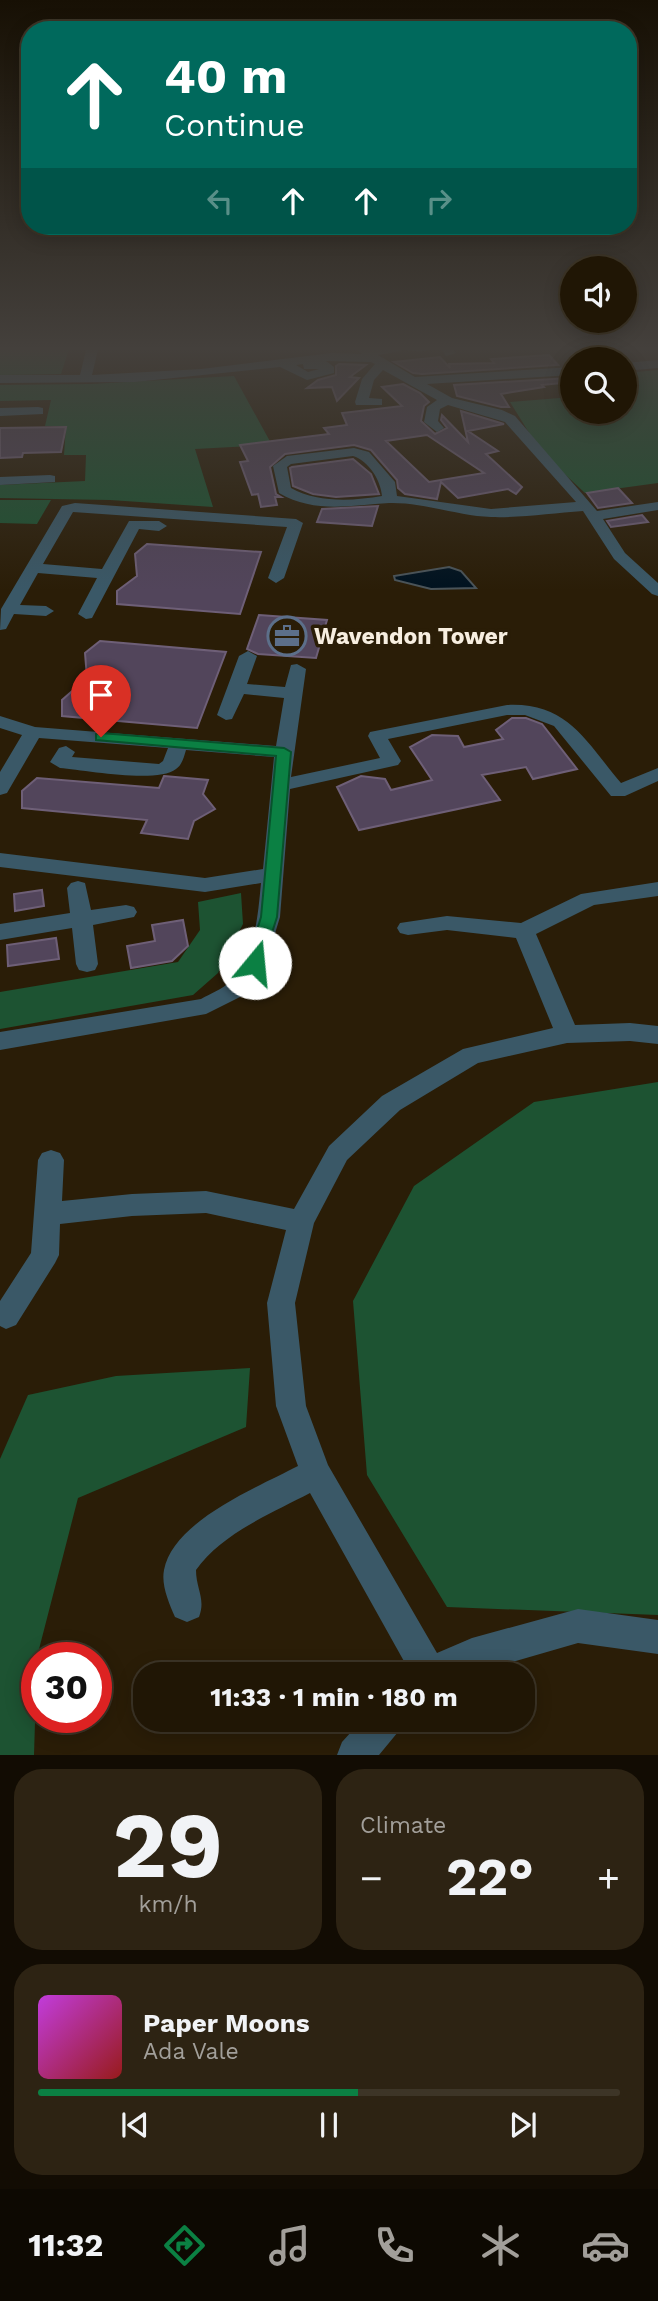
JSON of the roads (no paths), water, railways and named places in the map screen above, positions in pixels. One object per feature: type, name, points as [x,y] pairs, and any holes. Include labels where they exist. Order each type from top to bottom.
[{"type":"street","points":[[518,428],[590,511],[619,556],[658,591]]},
{"type":"street","points":[[390,499],[388,482],[365,456],[354,452],[288,460],[280,467],[284,490],[296,499],[345,503],[375,503],[390,499],[491,513],[590,511],[658,506]]},
{"type":"street","points":[[0,481],[50,479]]},
{"type":"street","points":[[0,625],[67,509],[291,536],[276,578]]},
{"type":"street","points":[[86,614],[134,524],[148,519]]},
{"type":"street","points":[[32,568],[108,574]]},
{"type":"street","points":[[9,609],[46,611]]},
{"type":"street","points":[[226,715],[248,656]]},
{"type":"street","points":[[0,1041],[206,1006],[238,988],[255,963],[269,917],[284,752],[297,669]]},
{"type":"street","points":[[237,688],[293,693]]},
{"type":"street","points":[[281,785],[391,761],[377,736],[507,710],[527,709],[560,722],[618,792],[658,774]]},
{"type":"street","points":[[0,722],[33,732],[284,752]]},
{"type":"street","points":[[0,789],[33,732]]},
{"type":"street","points":[[66,752],[60,762],[155,771],[171,764],[180,743]]},
{"type":"street","points":[[0,860],[205,885],[272,875]]},
{"type":"street","points":[[78,888],[87,964]]},
{"type":"street","points":[[408,928],[447,923],[524,931],[589,899],[658,889]]},
{"type":"street","points":[[0,932],[126,912]]},
{"type":"street","points":[[524,931],[567,1034]]},
{"type":"street","points":[[422,1662],[316,1473],[291,1406],[281,1303],[300,1222],[338,1153],[391,1103],[471,1055],[567,1034],[630,1032],[658,1035]]},
{"type":"street","points":[[6,1316],[45,1255],[51,1160]]},
{"type":"street","points":[[48,1214],[132,1205],[206,1202],[300,1222]]},
{"type":"street","points":[[187,1605],[180,1583],[182,1563],[204,1537],[316,1473]]},
{"type":"street","points":[[455,1662],[578,1626],[658,1637]]},
{"type":"street","points":[[355,1755],[375,1732]]},
{"type":"water","points":[[449,567],[461,571],[476,588],[431,589],[395,580],[394,576]]},
{"type":"place","name":"Wavendon Tower","points":[[287,636]]}]
